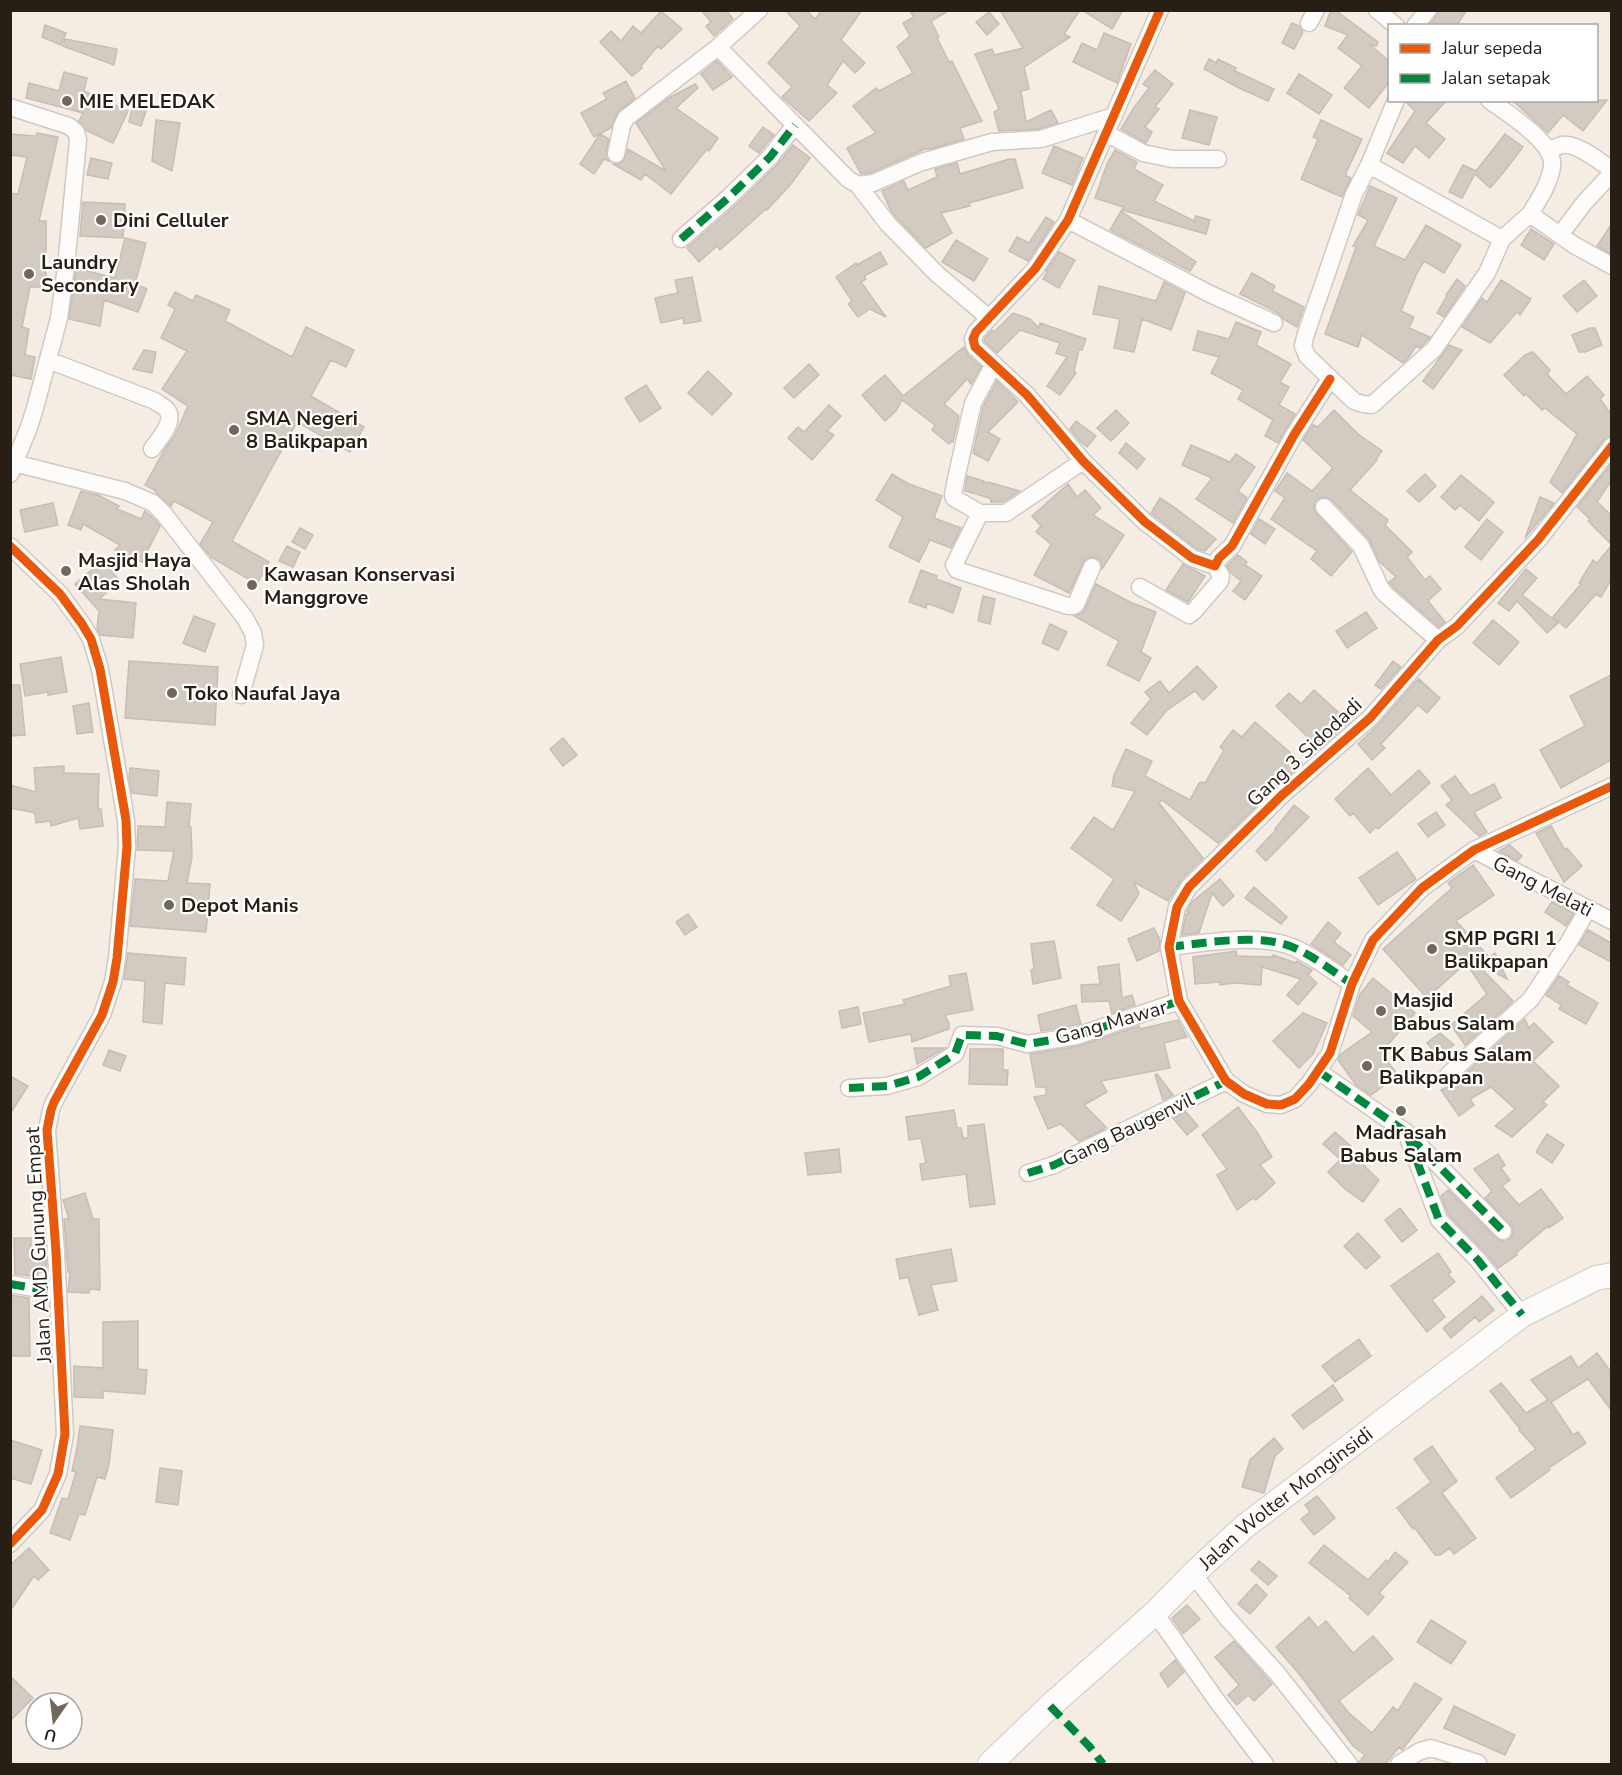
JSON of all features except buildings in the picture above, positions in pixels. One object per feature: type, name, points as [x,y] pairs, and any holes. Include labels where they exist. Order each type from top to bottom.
[{"type":"main road","name":"Jalan Wolter Monginsidi","points":[[990,1764],[1050,1706],[1155,1613],[1244,1527],[1522,1315],[1596,1278],[1611,1275]]},
{"type":"street","points":[[616,154],[621,126],[626,118],[718,47],[759,10]]},
{"type":"street","points":[[1140,587],[1189,615],[1220,581],[1221,576],[1215,566],[1192,558],[1145,522],[1083,461],[1027,395],[975,347],[973,339],[988,318],[1035,269],[1068,220],[1160,10]]},
{"type":"street","points":[[1377,10],[1394,24]]},
{"type":"street","points":[[1417,24],[1428,10]]},
{"type":"street","points":[[718,47],[848,179],[858,185],[888,224],[937,274],[988,318]]},
{"type":"street","points":[[1395,102],[1369,165],[1354,194],[1303,346],[1307,356],[1354,401],[1363,405],[1372,405],[1434,349],[1487,273],[1502,239],[1530,214],[1545,191],[1553,165],[1548,150],[1537,137],[1492,102]]},
{"type":"street","points":[[10,107],[63,123],[73,129],[78,136],[66,267],[58,318],[29,427],[12,468],[124,490],[153,503],[245,618],[253,633],[255,645],[241,695]]},
{"type":"street","points":[[858,185],[873,183],[922,162],[992,142],[1041,139],[1114,116]]},
{"type":"street","points":[[681,238],[728,198],[770,157],[795,125]]},
{"type":"street","points":[[1106,133],[1143,153],[1172,159],[1218,159]]},
{"type":"street","points":[[1548,150],[1562,145],[1577,148],[1611,172],[1560,235]]},
{"type":"street","points":[[1369,165],[1502,239]]},
{"type":"street","points":[[1530,214],[1611,266]]},
{"type":"street","points":[[1068,220],[1210,294],[1274,323]]},
{"type":"street","points":[[48,360],[155,401],[166,408],[170,419],[152,449]]},
{"type":"street","points":[[994,364],[973,403],[953,495],[958,501],[980,513],[1006,513],[1083,461]]},
{"type":"street","points":[[1215,566],[1219,558],[1232,546],[1294,435],[1330,378]]},
{"type":"street","name":"Gang 3 Sidodadi","points":[[1318,1071],[1295,1099],[1281,1105],[1267,1104],[1244,1094],[1226,1081],[1179,1001],[1169,946],[1177,907],[1189,887],[1281,796],[1370,718],[1438,640],[1457,626],[1538,540],[1611,446]]},
{"type":"street","points":[[1324,507],[1361,546],[1385,594],[1438,640]]},
{"type":"street","points":[[980,513],[956,560],[954,565],[957,570],[1073,606],[1076,604],[1092,567]]},
{"type":"street","name":"Jalan AMD Gunung Empat","points":[[10,1544],[42,1510],[58,1474],[64,1434],[58,1292],[47,1140],[49,1119],[54,1102],[102,1015],[113,982],[126,857],[123,800],[100,669],[91,639],[60,594],[11,549]]},
{"type":"street","points":[[1503,1231],[1406,1132],[1318,1071],[1330,1053],[1352,984],[1373,940],[1422,888],[1474,850],[1611,786]]},
{"type":"street","name":"Gang Melati","points":[[1474,850],[1611,921]]},
{"type":"street","points":[[1448,1075],[1531,999],[1588,909]]},
{"type":"street","points":[[1169,946],[1233,940],[1270,941],[1296,948],[1352,984]]},
{"type":"street","name":"Gang Mawar","points":[[849,1088],[887,1086],[918,1077],[955,1054],[962,1035],[998,1036],[1027,1044],[1077,1036],[1179,1001]]},
{"type":"street","name":"Gang Baugenvil","points":[[1028,1173],[1054,1165],[1226,1081]]},
{"type":"street","points":[[1406,1132],[1439,1220],[1477,1259],[1522,1315]]},
{"type":"street","points":[[10,1284],[58,1292]]},
{"type":"street","points":[[1194,1574],[1227,1618],[1276,1672],[1349,1764]]},
{"type":"street","points":[[1155,1613],[1265,1764]]},
{"type":"street","points":[[1399,1764],[1420,1751],[1431,1748],[1478,1763]]},
{"type":"marked path","points":[[681,239],[770,157],[795,125]]},
{"type":"marked path","points":[[1169,947],[1234,940],[1284,944],[1311,957],[1352,984]]},
{"type":"marked path","points":[[849,1088],[887,1086],[918,1077],[955,1054],[962,1035],[997,1036],[1027,1044],[1077,1036],[1179,1001]]},
{"type":"marked path","points":[[1318,1071],[1406,1132],[1439,1220],[1477,1259],[1522,1315]]},
{"type":"marked path","points":[[1028,1173],[1054,1165],[1226,1081]]},
{"type":"marked path","points":[[1410,1137],[1503,1231]]},
{"type":"marked path","points":[[10,1284],[58,1292]]},
{"type":"marked path","points":[[1050,1706],[1089,1746],[1103,1764]]},
{"type":"cycle path","points":[[1160,10],[1068,220],[1035,269],[976,332],[973,339],[975,347],[1027,395],[1083,461],[1145,522],[1192,558],[1215,566],[1219,558],[1232,546],[1294,435],[1330,379]]},
{"type":"cycle path","points":[[1612,446],[1538,540],[1457,626],[1438,640],[1370,718],[1281,796],[1189,887],[1177,907],[1169,947],[1179,1001],[1226,1081],[1244,1094],[1267,1104],[1281,1105],[1295,1099],[1309,1084],[1330,1053],[1352,984],[1373,940],[1422,888],[1474,850],[1612,786]]},
{"type":"cycle path","points":[[10,546],[60,594],[91,639],[100,669],[126,820],[127,847],[113,982],[102,1015],[54,1102],[47,1130],[65,1434],[58,1474],[42,1510],[10,1544]]},
{"type":"place","name":"MIE MELEDAK","points":[[67,101]]},
{"type":"place","name":"Dini Celluler","points":[[101,220]]},
{"type":"place","name":"Laundry Secondary","points":[[29,274]]},
{"type":"place","name":"SMA Negeri 8 Balikpapan","points":[[234,430]]},
{"type":"place","name":"Masjid Haya Alas Sholah","points":[[66,571]]},
{"type":"place","name":"Kawasan Konservasi Manggrove","points":[[252,585]]},
{"type":"place","name":"Toko Naufal Jaya","points":[[172,693]]},
{"type":"place","name":"Depot Manis","points":[[169,905]]},
{"type":"place","name":"SMP PGRI 1 Balikpapan","points":[[1432,949]]},
{"type":"place","name":"Masjid Babus Salam","points":[[1381,1011]]},
{"type":"place","name":"TK Babus Salam Balikpapan","points":[[1367,1066]]},
{"type":"place","name":"Madrasah Babus Salam","points":[[1401,1111]]}]
